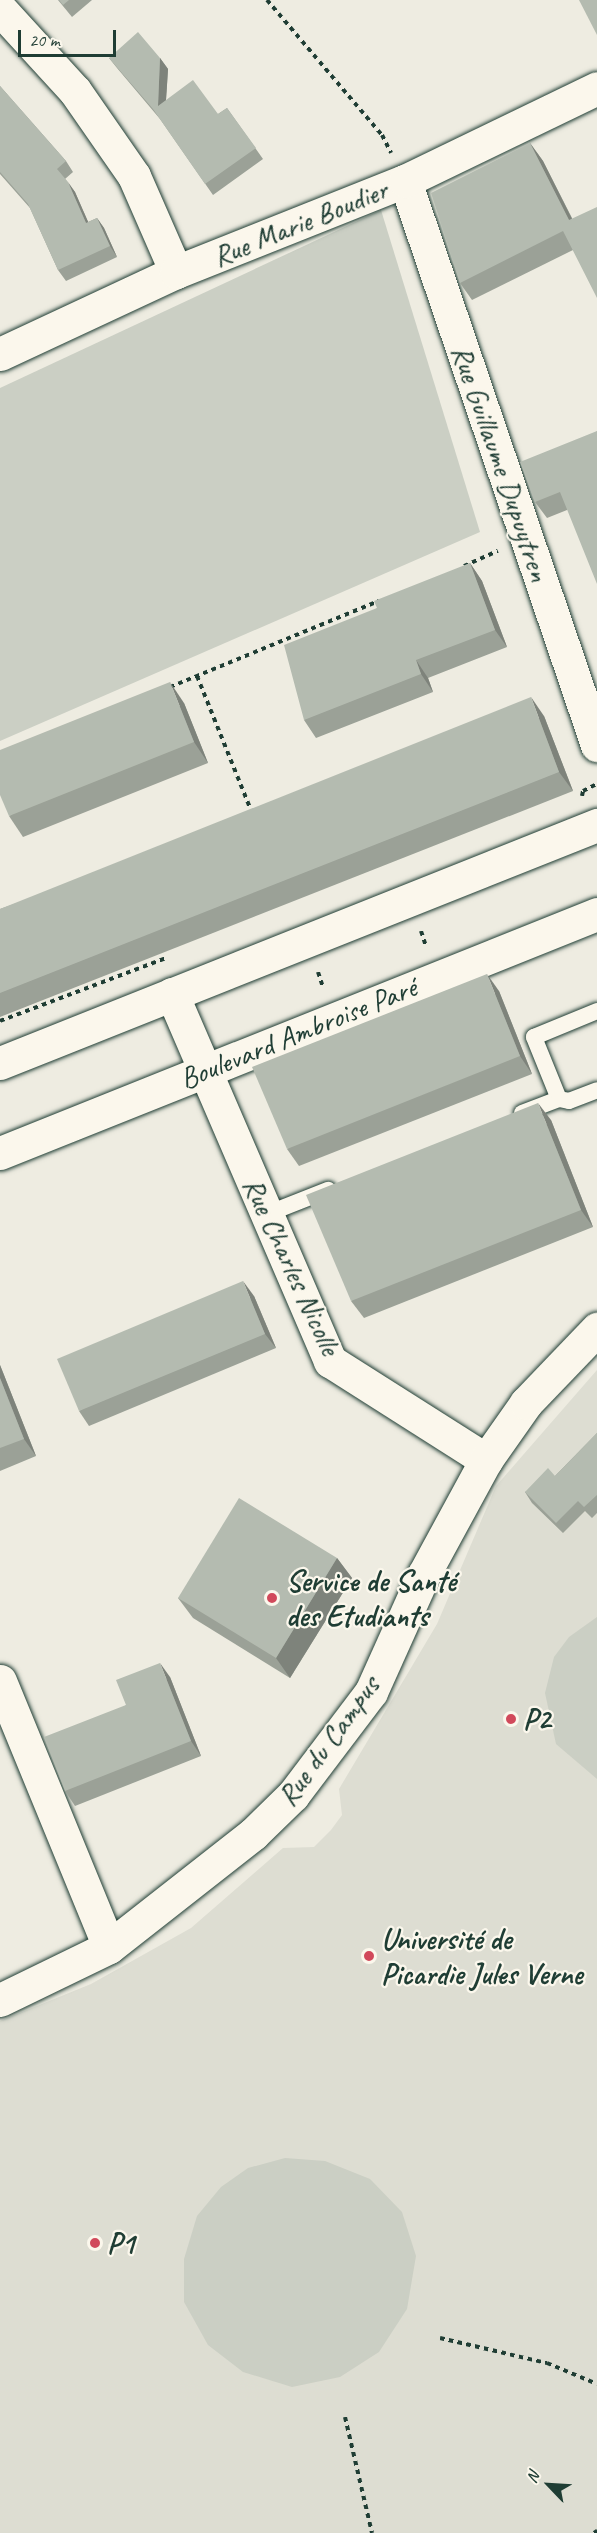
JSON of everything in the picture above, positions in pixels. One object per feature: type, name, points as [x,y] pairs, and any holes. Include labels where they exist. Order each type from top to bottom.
[{"type":"street","points":[[0,9],[75,91],[134,176],[176,272]]},
{"type":"street","name":"Rue Marie Boudier","points":[[0,354],[176,272],[405,181],[597,88]]},
{"type":"street","name":"Rue Guillaume Dupuytren","points":[[405,181],[597,745]]},
{"type":"street","points":[[0,1063],[597,825]]},
{"type":"street","name":"Boulevard Ambroise Paré","points":[[0,1153],[597,914]]},
{"type":"street","name":"Rue Charles Nicolle","points":[[172,994],[330,1360],[486,1460]]},
{"type":"street","name":"Rue du Campus","points":[[0,2000],[109,1947],[253,1834],[293,1795],[370,1692],[424,1574],[486,1460],[526,1403],[597,1329]]},
{"type":"street","points":[[0,1681],[109,1947]]},
{"type":"lane","points":[[559,1099],[534,1036],[597,1011]]},
{"type":"lane","points":[[505,1120],[559,1099],[569,1101],[597,1090]]},
{"type":"lane","points":[[267,1214],[346,1183]]},
{"type":"path","points":[[267,0],[382,135],[405,181]]},
{"type":"path","points":[[461,567],[527,540]]},
{"type":"path","points":[[164,689],[384,599]]},
{"type":"path","points":[[197,676],[253,815]]},
{"type":"path","points":[[317,969],[334,1019]]},
{"type":"path","points":[[440,2338],[547,2363],[597,2384]]},
{"type":"path","points":[[345,2417],[372,2533]]},
{"type":"shaded area","points":[[381,210],[480,532],[0,741],[0,388]]},
{"type":"shaded area","name":"Université de Picardie Jules Verne","points":[[597,1370],[597,2533],[0,2533],[0,2021],[91,1984],[191,1928],[283,1848],[314,1847],[331,1830],[342,1815],[339,1789],[437,1624],[496,1486]]},
{"type":"shaded area","points":[[597,1617],[597,1779],[556,1744],[545,1693],[554,1657],[569,1637]]},
{"type":"shaded area","points":[[285,2158],[325,2161],[370,2179],[402,2212],[416,2256],[407,2309],[379,2352],[340,2377],[292,2387],[243,2372],[208,2345],[184,2302],[184,2259],[197,2216],[221,2187],[248,2168]]},
{"type":"building","points":[[59,0],[69,0],[63,5]]},
{"type":"building","points":[[579,0],[597,0],[597,35]]},
{"type":"building","points":[[138,32],[160,58],[158,106],[193,80],[218,114],[227,108],[256,148],[205,184],[153,109],[109,58]]},
{"type":"building","points":[[0,86],[66,161],[57,169],[68,182],[86,223],[97,218],[110,246],[58,270],[28,204],[0,172]]},
{"type":"building","points":[[530,143],[569,220],[597,207],[597,298],[563,231],[460,283],[431,193]]},
{"type":"building","points":[[597,431],[597,584],[560,492],[535,502],[520,462]]},
{"type":"building","points":[[470,563],[495,630],[416,660],[421,674],[304,720],[284,645],[377,608],[374,601]]},
{"type":"building","points":[[170,682],[194,742],[9,816],[0,795],[0,750]]},
{"type":"building","points":[[531,697],[559,772],[0,993],[0,909]]},
{"type":"building","points":[[487,974],[520,1056],[287,1149],[252,1067]]},
{"type":"building","points":[[538,1103],[581,1210],[351,1301],[306,1195]]},
{"type":"building","points":[[243,1281],[265,1334],[79,1411],[57,1359]]},
{"type":"building","points":[[0,1378],[24,1439],[0,1448]]},
{"type":"building","points":[[597,1433],[597,1495],[584,1507],[578,1501],[556,1523],[525,1492],[548,1468],[555,1476]]},
{"type":"building","name":"Service de Santé des Etudiants","points":[[239,1498],[337,1558],[276,1658],[178,1598]]},
{"type":"building","points":[[160,1663],[191,1741],[65,1791],[44,1737],[126,1705],[116,1680]]},
{"type":"place","name":"Service de Santé des Etudiants","points":[[272,1598]]},
{"type":"place","name":"P2","points":[[511,1719]]},
{"type":"place","name":"Université de Picardie Jules Verne","points":[[369,1956]]},
{"type":"place","name":"P1","points":[[95,2243]]}]
